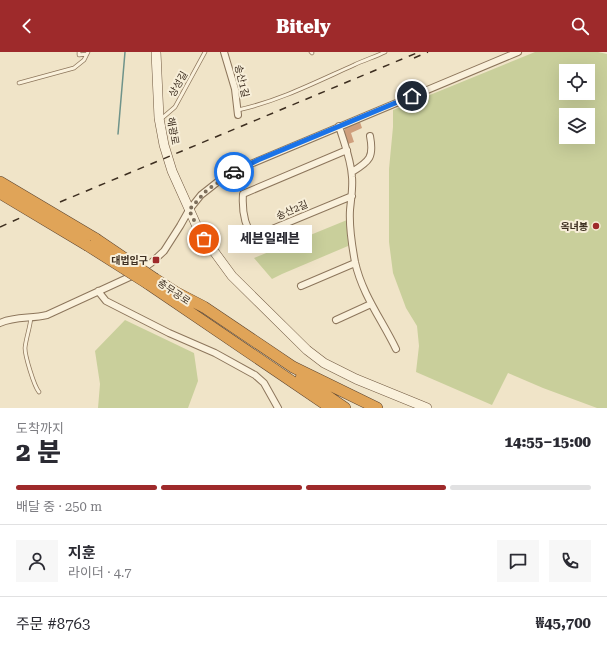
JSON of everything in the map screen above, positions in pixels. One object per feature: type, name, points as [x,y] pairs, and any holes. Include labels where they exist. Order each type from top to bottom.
[{"type":"highway","name":"충무공로","points":[[0,182],[151,281],[246,350],[330,408]]},
{"type":"highway","name":"충무공로","points":[[0,193],[91,242]]},
{"type":"highway","name":"충무공로","points":[[151,281],[177,293],[345,408]]},
{"type":"highway","points":[[177,293],[204,307],[293,367],[377,408]]},
{"type":"highway","points":[[246,350],[318,408]]},
{"type":"main road","name":"해광로","points":[[156,52],[159,120],[163,141],[172,171],[199,230],[232,276],[307,350],[324,363],[340,372],[426,408]]},
{"type":"street","name":"송산1길","points":[[224,52],[235,89],[238,112]]},
{"type":"street","points":[[0,323],[14,318],[47,315],[134,275],[151,263],[164,251],[189,210],[207,190],[242,168],[518,52]]},
{"type":"street","points":[[339,126],[352,172],[350,212],[355,263],[361,282],[371,304],[396,348]]},
{"type":"street","points":[[352,172],[364,165],[371,157],[372,147],[370,136]]},
{"type":"street","name":"송산2길","points":[[347,150],[243,194],[243,210],[248,231],[253,237],[352,196]]},
{"type":"street","points":[[301,286],[355,263]]},
{"type":"street","points":[[98,291],[106,301],[169,334],[215,353],[255,375],[264,383],[278,408]]},
{"type":"street","points":[[336,320],[371,304]]},
{"type":"lane","points":[[79,52],[79,55],[87,53]]},
{"type":"lane","name":"상성길","points":[[159,120],[174,107],[205,52]]},
{"type":"lane","points":[[238,112],[280,97],[385,52]]},
{"type":"lane","points":[[20,83],[74,68],[84,60],[87,53]]},
{"type":"lane","points":[[30,317],[30,329],[25,349],[32,381],[38,392]]},
{"type":"green space","points":[[535,52],[598,52],[607,54],[607,408],[597,408],[508,373],[492,405],[416,372],[419,346],[417,326],[406,308],[393,273],[389,242],[389,169],[393,110]]},
{"type":"green space","points":[[347,220],[348,246],[272,279],[254,258]]},
{"type":"green space","points":[[125,320],[194,353],[198,381],[188,408],[98,408],[100,384],[95,351]]},
{"type":"building","points":[[360,122],[362,128],[351,133],[354,142],[348,144],[344,133],[345,128]]},
{"type":"waterway","points":[[118,134],[125,52]]},
{"type":"railway","points":[[60,202],[419,52]]},
{"type":"railway","points":[[414,58],[428,52]]},
{"type":"railway","points":[[0,227],[20,218]]},
{"type":"way so far","points":[[204,239],[189,210],[201,195],[220,180],[234,172]]},
{"type":"place","name":"옥녀봉","points":[[596,226]]},
{"type":"place","name":"세븐일레븐","points":[[204,239]]},
{"type":"place","name":"대법입구","points":[[156,260]]},
{"type":"route","points":[[234,172],[258,160],[412,96]]}]
